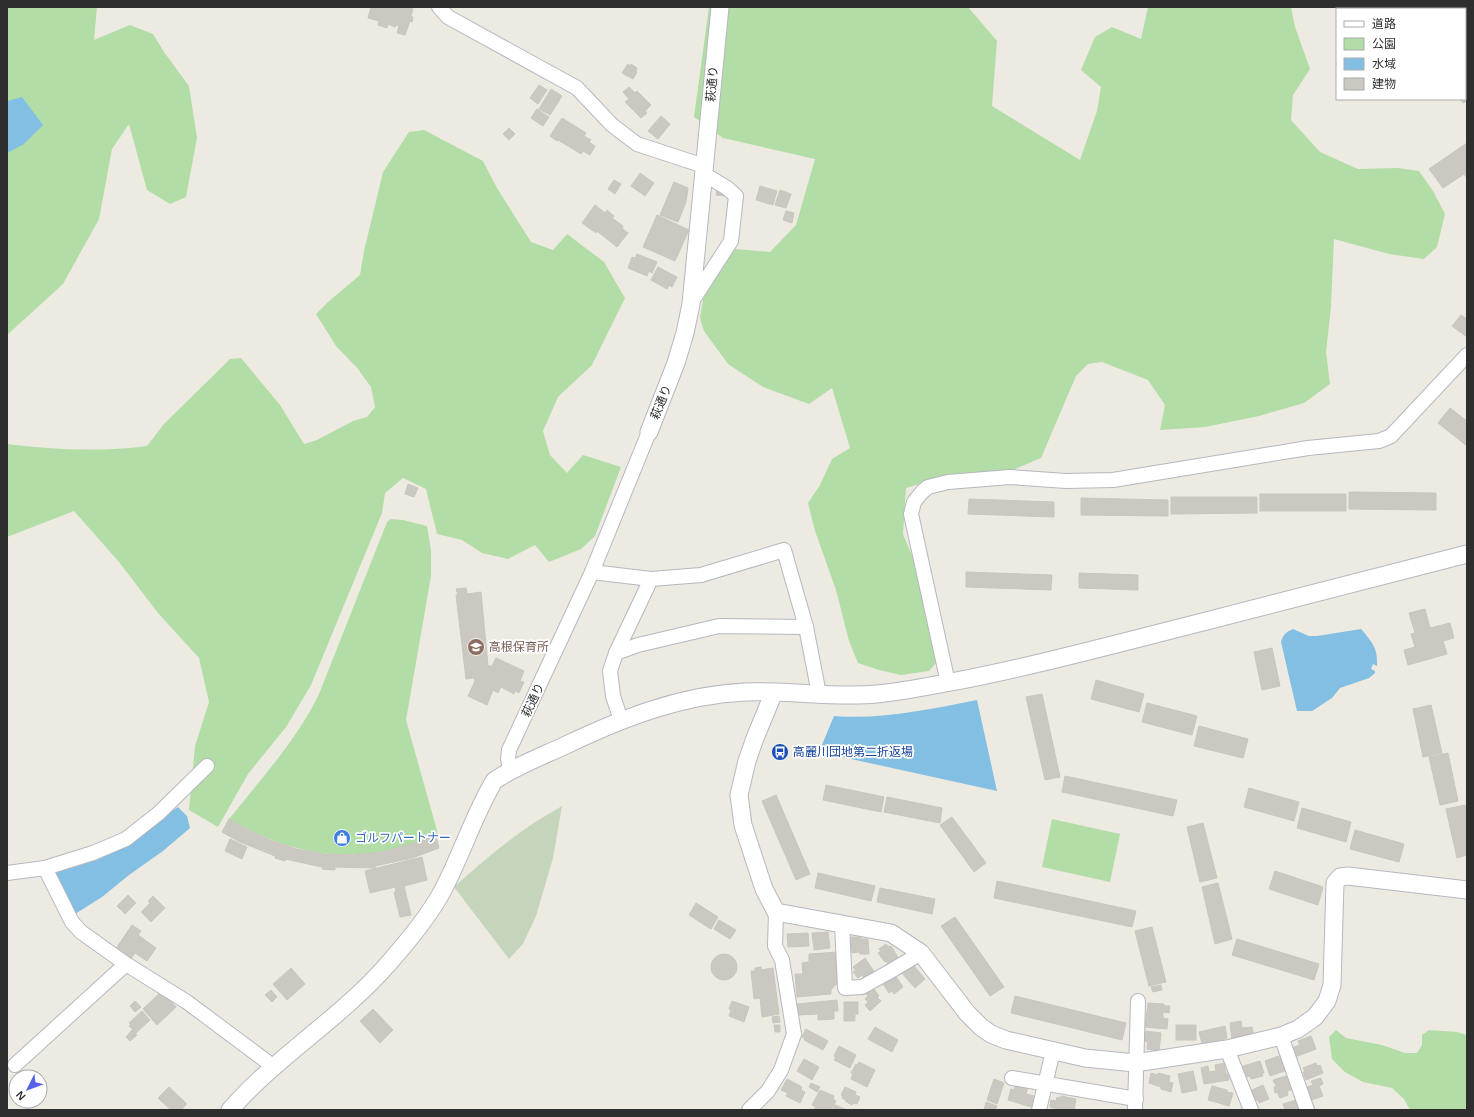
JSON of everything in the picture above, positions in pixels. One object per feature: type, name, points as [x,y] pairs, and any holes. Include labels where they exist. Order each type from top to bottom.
[{"type":"street","points":[[439,7],[448,17],[577,88],[612,125],[637,144],[704,170],[736,196],[731,241],[691,304]]},
{"type":"street","name":"萩通り","points":[[510,771],[508,758],[509,750],[592,572],[676,363],[685,333],[691,304],[720,7]]},
{"type":"street","points":[[948,682],[911,514],[914,502],[928,487],[948,482],[1010,477],[1066,481],[1113,480],[1308,448],[1379,441],[1391,436],[1467,354]]},
{"type":"street","points":[[592,572],[651,579],[701,575],[784,550],[806,627],[819,694]]},
{"type":"street","points":[[230,1110],[239,1099],[274,1067],[365,988],[388,964],[431,910],[444,888],[494,781],[510,771],[621,720],[676,702],[743,692],[875,694],[948,682],[1064,657],[1467,554]]},
{"type":"street","points":[[621,720],[613,696],[610,671],[616,653],[651,579]]},
{"type":"street","points":[[616,653],[638,645],[719,626],[806,627]]},
{"type":"street","points":[[749,1110],[768,1091],[781,1070],[794,1034],[782,960],[775,946],[776,912],[764,888],[744,825],[739,796],[747,761],[774,692]]},
{"type":"street","points":[[7,873],[45,868],[93,853],[126,840],[158,813],[207,766]]},
{"type":"street","points":[[45,868],[72,922],[81,932],[126,964],[187,1002],[274,1067]]},
{"type":"street","points":[[776,912],[891,933],[921,953],[967,1013],[981,1027],[991,1034],[1006,1040],[1085,1058],[1135,1063],[1227,1049],[1281,1036],[1298,1029],[1316,1017],[1327,1001],[1332,985],[1335,883],[1340,877],[1348,876],[1467,890]]},
{"type":"street","points":[[842,924],[845,988],[862,986],[921,953]]},
{"type":"street","points":[[15,1065],[126,964]]},
{"type":"street","points":[[1012,1078],[1046,1084],[1135,1105],[1135,1063],[1138,1001]]},
{"type":"street","points":[[1281,1036],[1307,1110]]},
{"type":"street","points":[[1227,1049],[1251,1110]]},
{"type":"street","points":[[1039,1110],[1053,1051]]},
{"type":"green space","points":[[7,7],[97,7],[94,40],[130,25],[153,34],[164,52],[189,86],[197,138],[186,197],[170,204],[147,190],[129,124],[112,149],[99,219],[63,284],[7,335]]},
{"type":"green space","points":[[709,7],[968,7],[997,41],[992,106],[1080,160],[1097,111],[1101,87],[1081,70],[1095,37],[1112,27],[1141,39],[1148,7],[1291,7],[1295,27],[1310,69],[1293,95],[1291,120],[1320,152],[1358,169],[1398,168],[1419,171],[1433,191],[1445,214],[1437,247],[1424,259],[1389,254],[1334,239],[1331,306],[1326,352],[1330,384],[1304,403],[1259,416],[1205,427],[1160,430],[1165,405],[1148,380],[1102,362],[1088,364],[1076,376],[1041,458],[1008,472],[939,478],[906,488],[903,534],[922,579],[936,663],[929,671],[901,675],[879,670],[858,663],[849,641],[836,590],[815,531],[808,503],[820,485],[832,459],[850,448],[832,388],[809,404],[763,387],[728,364],[704,331],[700,318],[705,288],[735,249],[770,252],[796,225],[815,159],[723,138],[694,117]]},
{"type":"green space","points":[[424,130],[483,161],[497,188],[531,242],[553,250],[567,234],[604,262],[625,298],[592,365],[558,397],[543,431],[550,455],[567,473],[583,455],[621,467],[595,536],[581,549],[549,562],[535,545],[508,559],[482,553],[462,540],[437,534],[426,489],[403,478],[385,493],[382,513],[311,685],[286,727],[248,774],[218,827],[189,810],[195,746],[209,702],[199,658],[158,613],[119,562],[74,511],[7,537],[7,444],[77,450],[147,446],[164,424],[230,359],[241,358],[280,405],[304,444],[317,440],[353,421],[367,417],[375,407],[371,387],[358,369],[336,346],[316,314],[360,275],[364,251],[383,172],[409,132]]},
{"type":"green space","points":[[391,519],[403,520],[427,526],[431,550],[431,576],[406,720],[438,834],[436,836],[394,849],[360,854],[321,853],[283,844],[246,829],[229,819],[289,743],[310,711],[319,694],[387,522]]},
{"type":"green space","points":[[562,806],[553,858],[536,916],[523,944],[509,959],[454,887],[506,843]]},
{"type":"green space","points":[[1052,819],[1120,834],[1110,882],[1042,867]]},
{"type":"green space","points":[[1336,1030],[1346,1038],[1382,1045],[1405,1053],[1417,1053],[1422,1045],[1422,1035],[1429,1030],[1457,1032],[1467,1035],[1467,1110],[1410,1110],[1404,1099],[1392,1088],[1363,1082],[1345,1072],[1332,1059],[1329,1037]]},
{"type":"water","points":[[22,97],[43,125],[24,144],[7,153],[7,101]]},
{"type":"water","points":[[1293,629],[1309,636],[1317,636],[1361,629],[1374,646],[1377,666],[1373,664],[1371,669],[1375,671],[1375,673],[1369,678],[1340,688],[1332,698],[1312,711],[1297,711],[1281,642],[1285,634]]},
{"type":"water","points":[[977,700],[997,791],[819,752],[834,716],[852,717],[906,713]]},
{"type":"water","points":[[178,807],[187,816],[190,828],[163,851],[129,875],[102,897],[75,914],[54,871],[160,819]]},
{"type":"building","points":[[371,7],[407,7],[413,9],[411,16],[413,17],[412,22],[410,21],[405,35],[397,33],[399,26],[396,25],[395,27],[388,24],[387,28],[378,25],[379,21],[368,18]]},
{"type":"building","points":[[1467,7],[1467,101],[1463,103],[1461,100],[1466,100],[1466,8],[1442,8]]},
{"type":"building","points":[[628,64],[630,66],[631,64],[637,68],[637,72],[633,79],[622,73]]},
{"type":"building","points":[[539,85],[547,90],[538,104],[530,98]]},
{"type":"building","points":[[629,87],[635,93],[637,91],[651,105],[645,111],[647,113],[641,118],[625,102],[629,99],[623,92]]},
{"type":"building","points":[[551,89],[562,96],[550,115],[539,109]]},
{"type":"building","points":[[537,109],[549,117],[543,126],[531,118]]},
{"type":"building","points":[[661,116],[670,124],[658,139],[648,131]]},
{"type":"building","points":[[562,118],[586,133],[584,136],[591,140],[589,142],[595,146],[590,155],[583,151],[581,154],[550,136]]},
{"type":"building","points":[[509,128],[515,134],[509,140],[503,134]]},
{"type":"building","points":[[1467,143],[1467,178],[1464,174],[1443,188],[1429,169]]},
{"type":"building","points":[[640,173],[654,183],[645,196],[631,186]]},
{"type":"building","points":[[614,180],[621,184],[615,194],[608,189]]},
{"type":"building","points":[[674,182],[688,188],[686,202],[678,222],[660,215]]},
{"type":"building","points":[[760,186],[777,191],[773,205],[756,200]]},
{"type":"building","points":[[717,190],[725,192],[725,196],[716,195]]},
{"type":"building","points":[[780,190],[791,194],[786,208],[775,205]]},
{"type":"building","points":[[595,205],[605,213],[607,210],[614,216],[612,218],[623,226],[622,228],[628,233],[617,247],[597,231],[596,233],[582,223]]},
{"type":"building","points":[[786,211],[794,213],[792,223],[783,220]]},
{"type":"building","points":[[657,215],[689,230],[675,261],[643,247]]},
{"type":"building","points":[[637,254],[657,262],[652,273],[649,271],[647,276],[628,268],[632,257],[635,258]]},
{"type":"building","points":[[658,267],[677,277],[672,287],[669,285],[667,289],[651,280]]},
{"type":"building","points":[[1461,315],[1467,319],[1467,337],[1452,326]]},
{"type":"building","points":[[1450,408],[1467,421],[1467,446],[1438,423]]},
{"type":"building","points":[[408,484],[418,488],[414,497],[405,494]]},
{"type":"building","points":[[1349,492],[1436,493],[1436,510],[1349,509]]},
{"type":"building","points":[[1260,494],[1346,494],[1346,511],[1260,511]]},
{"type":"building","points":[[1171,497],[1257,497],[1257,513],[1171,514]]},
{"type":"building","points":[[1081,498],[1168,500],[1168,516],[1081,515]]},
{"type":"building","points":[[969,499],[1054,502],[1054,517],[968,514]]},
{"type":"building","points":[[966,572],[1052,575],[1051,590],[966,587]]},
{"type":"building","points":[[1079,573],[1138,575],[1138,590],[1079,588]]},
{"type":"building","points":[[466,588],[467,594],[481,592],[488,666],[492,666],[496,658],[524,671],[520,681],[524,682],[519,693],[515,691],[514,694],[501,687],[498,693],[493,690],[487,705],[468,696],[475,681],[474,678],[466,679],[456,595],[458,595],[456,589]]},
{"type":"building","points":[[1425,609],[1430,628],[1450,623],[1454,638],[1443,641],[1447,654],[1408,665],[1404,650],[1415,647],[1411,634],[1415,633],[1409,613]]},
{"type":"building","points":[[1272,648],[1280,686],[1262,690],[1254,652]]},
{"type":"building","points":[[1096,680],[1144,694],[1139,712],[1091,699]]},
{"type":"building","points":[[1042,694],[1060,777],[1045,780],[1026,697]]},
{"type":"building","points":[[1147,703],[1197,716],[1192,735],[1142,722]]},
{"type":"building","points":[[1431,705],[1442,753],[1423,757],[1413,709]]},
{"type":"building","points":[[1199,726],[1248,739],[1243,758],[1194,746]]},
{"type":"building","points":[[1448,753],[1458,801],[1440,805],[1429,757]]},
{"type":"building","points":[[1065,776],[1177,800],[1173,816],[1062,792]]},
{"type":"building","points":[[826,785],[884,797],[881,812],[823,800]]},
{"type":"building","points":[[1249,788],[1299,802],[1294,821],[1244,807]]},
{"type":"building","points":[[776,795],[810,874],[796,880],[762,801]]},
{"type":"building","points":[[887,797],[942,808],[940,823],[884,812]]},
{"type":"building","points":[[1465,805],[1467,817],[1467,855],[1457,858],[1446,809]]},
{"type":"building","points":[[1302,808],[1351,822],[1346,842],[1297,828]]},
{"type":"building","points":[[952,817],[986,863],[974,872],[940,825]]},
{"type":"building","points":[[229,819],[270,840],[297,849],[325,854],[353,855],[381,852],[436,836],[439,848],[412,858],[375,866],[375,868],[335,867],[335,870],[322,869],[322,867],[275,858],[275,856],[238,841],[222,832]]},
{"type":"building","points":[[1203,823],[1217,878],[1200,882],[1187,827]]},
{"type":"building","points":[[1355,830],[1404,844],[1399,862],[1350,849]]},
{"type":"building","points":[[230,839],[247,847],[242,859],[225,851]]},
{"type":"building","points":[[422,857],[427,880],[404,886],[411,915],[400,917],[394,892],[396,892],[395,887],[370,893],[365,871]]},
{"type":"building","points":[[1275,871],[1323,887],[1318,905],[1269,889]]},
{"type":"building","points":[[818,873],[875,886],[871,901],[815,888]]},
{"type":"building","points":[[997,881],[1136,911],[1132,927],[994,898]]},
{"type":"building","points":[[1218,883],[1232,939],[1215,944],[1202,887]]},
{"type":"building","points":[[880,888],[935,899],[932,914],[877,902]]},
{"type":"building","points":[[128,895],[136,903],[125,914],[117,906]]},
{"type":"building","points":[[153,896],[165,908],[151,922],[141,912],[150,903],[148,901]]},
{"type":"building","points":[[696,903],[718,917],[711,929],[689,915]]},
{"type":"building","points":[[955,917],[1004,987],[990,996],[941,926]]},
{"type":"building","points":[[719,920],[736,930],[730,939],[714,929]]},
{"type":"building","points":[[132,925],[141,931],[138,935],[156,948],[147,961],[135,953],[130,960],[115,950]]},
{"type":"building","points":[[1152,927],[1166,982],[1149,986],[1135,931]]},
{"type":"building","points":[[828,932],[830,948],[814,950],[812,933]]},
{"type":"building","points":[[808,933],[809,946],[788,947],[787,934]]},
{"type":"building","points":[[851,937],[868,939],[869,954],[860,954],[859,952],[852,953]]},
{"type":"building","points":[[1237,939],[1319,964],[1314,980],[1232,955]]},
{"type":"building","points":[[886,944],[889,947],[891,946],[899,959],[889,965],[878,953],[881,951],[879,949]]},
{"type":"building","points":[[838,952],[840,984],[836,984],[831,990],[831,994],[797,997],[795,974],[803,974],[802,963],[809,962],[809,954]]},
{"type":"building","points":[[724,954],[733,958],[737,967],[733,976],[724,980],[715,976],[711,967],[715,958]]},
{"type":"building","points":[[865,958],[875,973],[865,980],[862,975],[858,978],[853,972],[856,971],[853,967]]},
{"type":"building","points":[[914,966],[925,979],[915,988],[902,973],[909,967],[911,969]]},
{"type":"building","points":[[761,967],[761,970],[773,968],[779,1014],[762,1017],[760,998],[754,999],[751,971],[755,971],[755,968]]},
{"type":"building","points":[[291,968],[305,984],[287,1000],[273,984]]},
{"type":"building","points":[[895,975],[903,987],[894,994],[892,991],[889,993],[883,984]]},
{"type":"building","points":[[1161,985],[1162,990],[1153,992],[1151,987]]},
{"type":"building","points":[[873,988],[879,996],[877,997],[881,1001],[870,1011],[865,1005],[868,1002],[865,999],[868,996],[866,994]]},
{"type":"building","points":[[271,990],[277,997],[272,1002],[265,995]]},
{"type":"building","points":[[162,991],[176,1007],[157,1025],[143,1009]]},
{"type":"building","points":[[1015,996],[1126,1023],[1122,1040],[1011,1013]]},
{"type":"building","points":[[837,1000],[838,1011],[834,1011],[834,1019],[818,1020],[818,1014],[798,1015],[797,1004]]},
{"type":"building","points":[[135,1001],[141,1007],[135,1012],[130,1006]]},
{"type":"building","points":[[732,1001],[749,1007],[744,1022],[729,1016],[731,1010],[729,1009]]},
{"type":"building","points":[[844,1002],[858,1002],[858,1014],[855,1014],[855,1021],[844,1021]]},
{"type":"building","points":[[1148,1003],[1170,1006],[1169,1013],[1163,1012],[1163,1018],[1168,1019],[1167,1029],[1145,1027]]},
{"type":"building","points":[[373,1009],[393,1030],[380,1043],[360,1021]]},
{"type":"building","points":[[142,1011],[150,1020],[136,1033],[129,1026],[131,1024],[129,1023]]},
{"type":"building","points":[[779,1016],[780,1022],[773,1023],[772,1017]]},
{"type":"building","points":[[1241,1021],[1242,1028],[1252,1027],[1254,1037],[1232,1040],[1230,1023]]},
{"type":"building","points":[[774,1025],[780,1025],[780,1032],[775,1032]]},
{"type":"building","points":[[1176,1025],[1196,1025],[1196,1040],[1176,1040]]},
{"type":"building","points":[[1225,1026],[1227,1038],[1223,1039],[1224,1043],[1203,1047],[1199,1032]]},
{"type":"building","points":[[875,1027],[898,1040],[892,1052],[868,1039]]},
{"type":"building","points":[[806,1029],[828,1041],[823,1050],[804,1040],[805,1039],[802,1037]]},
{"type":"building","points":[[132,1030],[137,1035],[130,1041],[126,1037]]},
{"type":"building","points":[[1145,1031],[1161,1033],[1159,1051],[1147,1049],[1148,1042],[1144,1041]]},
{"type":"building","points":[[1311,1036],[1316,1049],[1295,1057],[1291,1048],[1300,1045],[1298,1041]]},
{"type":"building","points":[[839,1046],[856,1055],[850,1068],[834,1060],[836,1057],[834,1056]]},
{"type":"building","points":[[1279,1056],[1279,1059],[1283,1058],[1287,1070],[1270,1076],[1265,1061]]},
{"type":"building","points":[[804,1059],[819,1067],[812,1080],[797,1071]]},
{"type":"building","points":[[1260,1061],[1264,1073],[1262,1073],[1263,1076],[1251,1079],[1250,1076],[1247,1077],[1243,1066]]},
{"type":"building","points":[[859,1062],[875,1070],[867,1087],[851,1079],[853,1074],[851,1073],[856,1064],[857,1065]]},
{"type":"building","points":[[1224,1063],[1229,1080],[1204,1084],[1201,1068],[1208,1066],[1209,1072],[1216,1071],[1215,1065]]},
{"type":"building","points":[[1316,1063],[1317,1066],[1320,1065],[1323,1073],[1306,1080],[1303,1068]]},
{"type":"building","points":[[1193,1071],[1197,1090],[1182,1093],[1178,1074]]},
{"type":"building","points":[[1151,1073],[1170,1076],[1169,1082],[1173,1083],[1171,1092],[1149,1083]]},
{"type":"building","points":[[1286,1076],[1291,1090],[1287,1091],[1288,1095],[1280,1098],[1277,1092],[1275,1093],[1274,1087],[1276,1086],[1273,1080]]},
{"type":"building","points":[[1321,1078],[1323,1084],[1319,1086],[1323,1096],[1311,1100],[1307,1087],[1313,1085],[1311,1081]]},
{"type":"building","points":[[787,1079],[802,1087],[801,1090],[805,1092],[800,1103],[786,1096],[788,1093],[781,1090]]},
{"type":"building","points":[[994,1079],[1004,1083],[997,1104],[987,1100]]},
{"type":"building","points":[[811,1083],[820,1087],[817,1092],[809,1087]]},
{"type":"building","points":[[1016,1083],[1028,1087],[1026,1094],[1034,1096],[1031,1107],[1008,1100],[1011,1089],[1014,1090]]},
{"type":"building","points":[[1263,1085],[1269,1099],[1259,1103],[1258,1100],[1254,1101],[1250,1091]]},
{"type":"building","points":[[1212,1086],[1233,1093],[1229,1106],[1208,1100]]},
{"type":"building","points":[[169,1087],[187,1104],[181,1110],[171,1110],[158,1098]]},
{"type":"building","points":[[845,1087],[856,1092],[855,1095],[860,1097],[857,1104],[853,1103],[852,1105],[842,1098],[843,1096],[841,1095]]},
{"type":"building","points":[[820,1090],[834,1096],[833,1099],[836,1101],[831,1110],[814,1110],[816,1107],[812,1105]]},
{"type":"building","points":[[1061,1096],[1076,1099],[1074,1110],[1063,1110],[1050,1107],[1051,1100],[1056,1101],[1057,1097],[1060,1098]]},
{"type":"building","points":[[1296,1100],[1300,1110],[1285,1110],[1283,1104]]},
{"type":"building","points":[[986,1102],[997,1106],[995,1110],[984,1110]]},
{"type":"building","points":[[835,1105],[847,1110],[833,1110]]},
{"type":"place","name":"高根保育所","points":[[476,647]]},
{"type":"place","name":"高麗川団地第二折返場","points":[[780,752]]},
{"type":"place","name":"ゴルフパートナー","points":[[342,838]]}]
